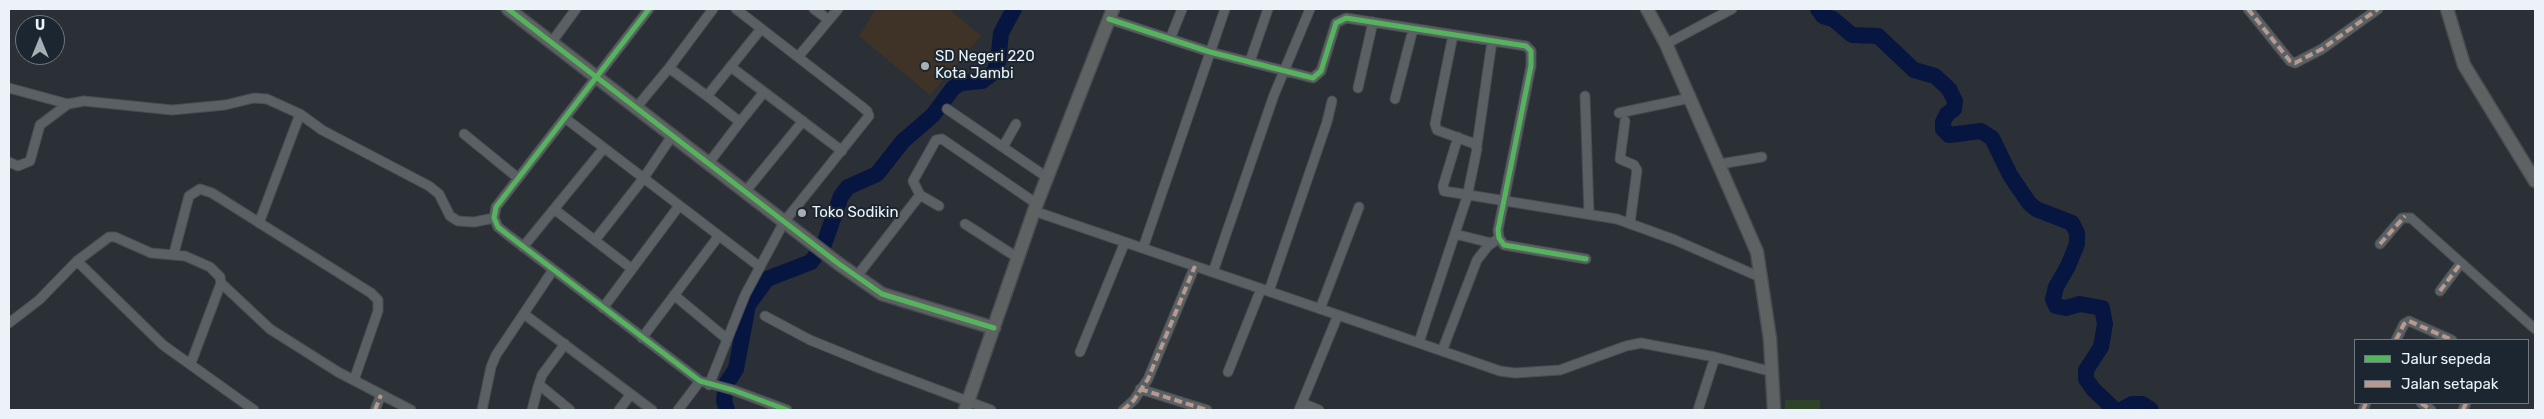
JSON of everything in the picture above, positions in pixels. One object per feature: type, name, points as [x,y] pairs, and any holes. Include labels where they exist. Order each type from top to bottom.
[{"type":"street","points":[[508,9],[838,264],[883,294],[994,328]]},
{"type":"street","points":[[550,43],[576,9]]},
{"type":"street","points":[[649,9],[496,207],[494,218],[498,227],[523,247],[700,381],[733,390],[787,410]]},
{"type":"street","points":[[635,109],[669,68],[713,9]]},
{"type":"street","points":[[709,385],[745,296],[784,222],[868,120],[868,111],[736,9]]},
{"type":"street","points":[[814,9],[829,20]]},
{"type":"street","points":[[798,57],[838,9]]},
{"type":"street","points":[[1170,39],[1182,9]]},
{"type":"street","points":[[1143,248],[1225,9]]},
{"type":"street","points":[[1250,62],[1268,9]]},
{"type":"street","points":[[1213,272],[1285,71],[1310,9]]},
{"type":"street","points":[[1647,9],[1666,44],[1754,242],[1762,278],[1773,372],[1774,410]]},
{"type":"street","points":[[1666,44],[1732,9]]},
{"type":"street","points":[[2248,9],[2290,61],[2295,62],[2322,49],[2378,9]]},
{"type":"street","points":[[2447,9],[2464,65],[2535,181]]},
{"type":"street","points":[[967,406],[1036,208],[1111,14],[1170,39],[1210,52],[1313,78],[1322,71],[1336,23],[1346,18],[1526,46],[1531,51],[1525,102],[1495,241],[1478,260],[1442,351]]},
{"type":"street","points":[[1358,88],[1373,22]]},
{"type":"street","points":[[707,96],[761,28]]},
{"type":"street","points":[[1395,99],[1413,28]]},
{"type":"street","points":[[1452,35],[1435,124],[1437,130],[1477,145]]},
{"type":"street","points":[[1419,342],[1467,196],[1477,145],[1492,41]]},
{"type":"street","points":[[731,67],[842,151]]},
{"type":"street","points":[[669,68],[740,122]]},
{"type":"street","points":[[9,88],[68,104],[84,101],[172,110],[225,105],[258,98],[270,100],[300,114],[322,130],[429,186],[439,194],[453,219],[463,222],[474,222],[494,218]]},
{"type":"street","points":[[708,164],[764,92]]},
{"type":"street","points":[[1585,96],[1589,214]]},
{"type":"street","points":[[1619,113],[1690,98]]},
{"type":"street","points":[[1228,372],[1265,290],[1327,122],[1332,101]]},
{"type":"street","points":[[9,162],[18,166],[30,161],[40,125],[68,104]]},
{"type":"street","points":[[947,109],[1048,178]]},
{"type":"street","points":[[259,223],[300,114]]},
{"type":"street","points":[[565,118],[718,237],[760,267]]},
{"type":"street","points":[[1625,121],[1620,159],[1634,165],[1637,170],[1630,223]]},
{"type":"street","points":[[745,192],[802,122]]},
{"type":"street","points":[[1003,147],[1016,124]]},
{"type":"street","points":[[464,134],[518,178]]},
{"type":"street","points":[[595,240],[643,178],[672,136]]},
{"type":"street","points":[[1458,137],[1442,190],[1467,196],[1589,214],[1630,223],[1762,278]]},
{"type":"street","points":[[939,206],[920,195],[914,186],[914,178],[933,144],[936,140],[942,139],[1036,208],[1125,242],[1500,371],[1530,374],[1560,370],[1633,344],[1648,344],[1715,357],[1773,372]]},
{"type":"street","points":[[523,247],[604,148]]},
{"type":"street","points":[[1720,164],[1762,157]]},
{"type":"street","points":[[174,253],[186,202],[191,192],[207,190],[371,293],[378,300],[378,311],[354,380]]},
{"type":"street","points":[[857,276],[920,195]]},
{"type":"street","points":[[603,308],[679,206]]},
{"type":"street","points":[[1320,309],[1360,207]]},
{"type":"street","points":[[554,209],[632,269]]},
{"type":"street","points":[[2380,244],[2404,216],[2411,218],[2535,329]]},
{"type":"street","points":[[965,224],[1018,258]]},
{"type":"street","points":[[1455,234],[1495,241],[1504,245],[1586,259]]},
{"type":"street","points":[[9,323],[39,300],[77,262],[109,236],[152,252],[174,253],[210,267],[220,278],[221,283],[270,329],[354,380],[411,410]]},
{"type":"street","points":[[642,338],[718,237]]},
{"type":"street","points":[[1080,352],[1125,242]]},
{"type":"street","points":[[77,262],[163,345],[191,363],[254,410]]},
{"type":"street","points":[[2440,291],[2461,263]]},
{"type":"street","points":[[1123,410],[1148,379],[1196,266]]},
{"type":"street","points":[[482,410],[491,367],[501,347],[553,270]]},
{"type":"street","points":[[191,363],[221,283]]},
{"type":"street","points":[[674,296],[728,339]]},
{"type":"street","points":[[524,314],[652,410]]},
{"type":"street","points":[[1319,410],[1301,407],[1338,315]]},
{"type":"street","points":[[765,316],[810,340],[967,406],[991,410]]},
{"type":"street","points":[[2396,339],[2404,324],[2409,321],[2450,339]]},
{"type":"street","points":[[532,410],[542,375],[565,344]]},
{"type":"street","points":[[1698,410],[1715,357]]},
{"type":"street","points":[[684,408],[700,381]]},
{"type":"street","points":[[538,387],[542,387],[570,410]]},
{"type":"street","points":[[1140,389],[1207,410]]},
{"type":"street","points":[[375,410],[381,394]]},
{"type":"street","points":[[619,410],[631,394]]},
{"type":"shaded area","name":"SD Negeri 220 Kota Jambi","points":[[876,9],[949,9],[981,36],[930,95],[859,36]]},
{"type":"green space","points":[[1785,400],[1820,400],[1820,410],[1785,410]]},
{"type":"waterway","points":[[727,410],[724,401],[726,384],[736,369],[748,305],[767,279],[811,262],[824,244],[841,196],[848,187],[877,174],[903,141],[933,115],[953,88],[961,83],[982,81],[994,72],[998,62],[1001,33],[1014,9]]},
{"type":"waterway","points":[[1818,9],[1823,16],[1833,19],[1852,35],[1878,36],[1914,70],[1935,76],[1949,89],[1955,101],[1954,109],[1947,114],[1943,122],[1943,129],[1949,135],[1981,131],[1992,138],[2010,175],[2029,203],[2036,209],[2072,223],[2077,233],[2077,244],[2068,266],[2056,287],[2053,299],[2056,306],[2066,308],[2080,304],[2102,308],[2105,324],[2101,347],[2086,370],[2086,379],[2093,389],[2115,410]]},
{"type":"waterway","points":[[2121,410],[2132,404],[2142,404],[2151,410]]},
{"type":"marked path","points":[[2248,9],[2290,61],[2295,63],[2322,49],[2378,9]]},
{"type":"marked path","points":[[2380,244],[2405,216]]},
{"type":"marked path","points":[[2440,291],[2461,263]]},
{"type":"marked path","points":[[1123,410],[1134,400],[1148,379],[1195,266]]},
{"type":"marked path","points":[[2396,339],[2404,324],[2409,321],[2450,339]]},
{"type":"marked path","points":[[1140,389],[1207,410]]},
{"type":"marked path","points":[[375,410],[381,395]]},
{"type":"marked path","points":[[2363,410],[2366,404]]},
{"type":"marked path","points":[[2422,404],[2431,410]]},
{"type":"marked path","points":[[2463,410],[2466,404]]},
{"type":"cycle path","points":[[508,9],[839,264],[882,294],[994,328]]},
{"type":"cycle path","points":[[649,9],[496,207],[494,218],[498,227],[508,235],[700,381],[733,390],[787,410]]},
{"type":"cycle path","points":[[1109,19],[1210,52],[1313,78],[1321,71],[1336,23],[1346,18],[1526,46],[1531,51],[1531,66],[1498,230],[1499,238],[1504,245],[1586,259]]},
{"type":"place","name":"SD Negeri 220 Kota Jambi","points":[[925,66]]},
{"type":"place","name":"Toko Sodikin","points":[[802,213]]}]
